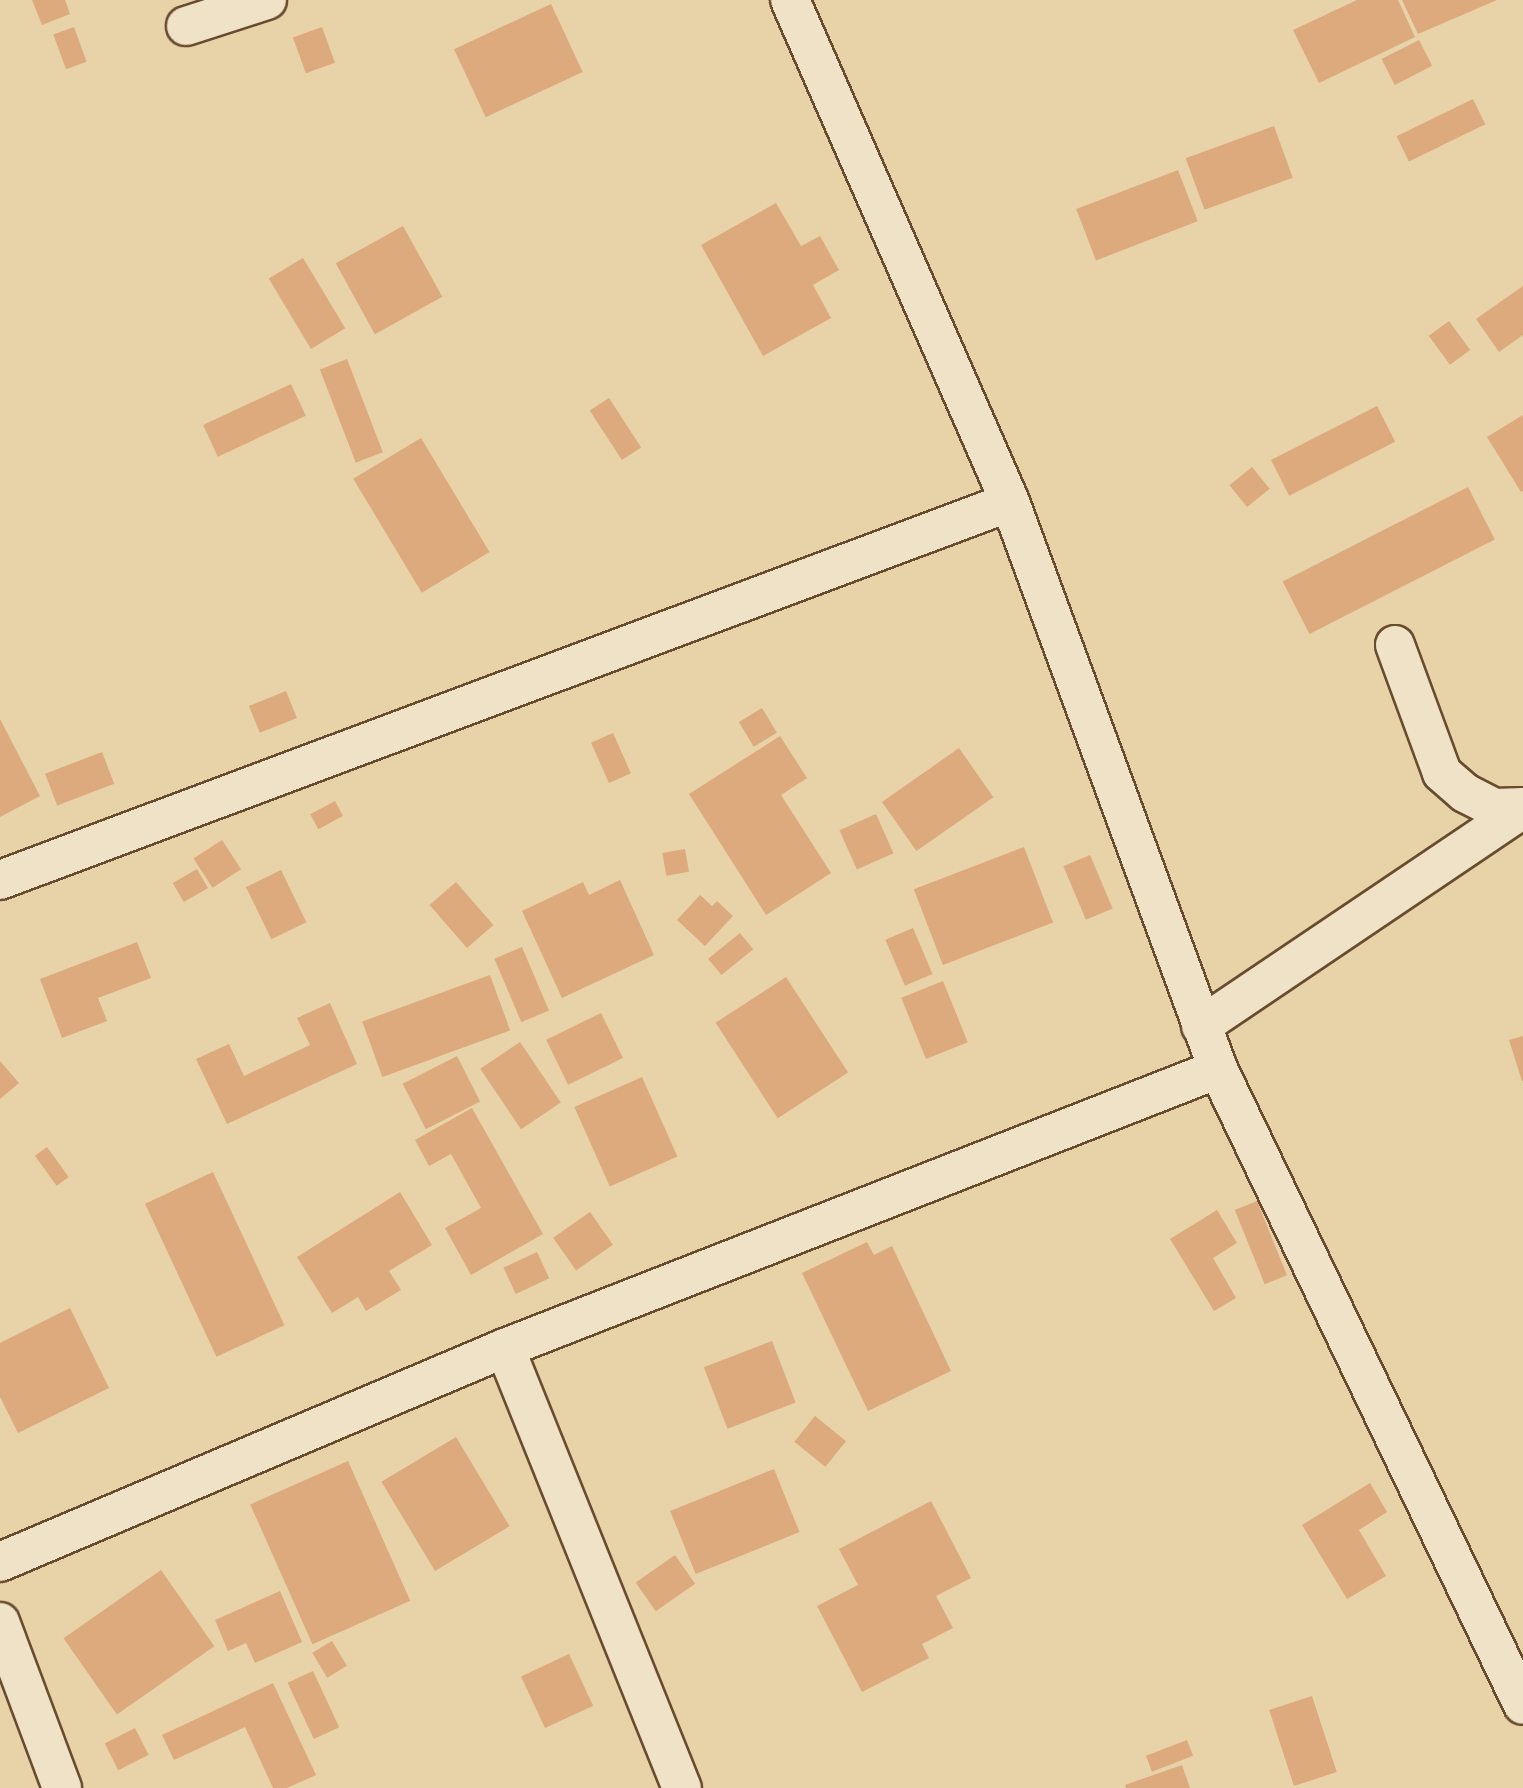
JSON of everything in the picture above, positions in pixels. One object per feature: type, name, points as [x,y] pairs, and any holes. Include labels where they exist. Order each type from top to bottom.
[{"type":"street","points":[[186,26],[267,0]]},
{"type":"street","points":[[790,0],[1010,502],[1218,1069],[1523,1705]]},
{"type":"street","points":[[0,880],[1010,502]]},
{"type":"street","points":[[1395,645],[1442,773],[1465,793],[1495,808],[1523,808]]},
{"type":"street","points":[[1201,1026],[1523,808]]},
{"type":"street","points":[[0,1562],[505,1348],[1218,1069]]},
{"type":"street","points":[[505,1348],[682,1788]]},
{"type":"street","points":[[0,1622],[62,1788]]},
{"type":"building","points":[[32,0],[65,0],[70,14],[42,25]]},
{"type":"building","points":[[1357,0],[1398,0],[1415,37],[1319,83],[1293,30]]},
{"type":"building","points":[[1402,0],[1497,0],[1418,34]]},
{"type":"building","points":[[551,4],[583,72],[486,117],[454,49]]},
{"type":"building","points":[[74,27],[87,62],[66,69],[53,35]]},
{"type":"building","points":[[322,27],[335,63],[306,73],[293,38]]},
{"type":"building","points":[[1419,40],[1432,66],[1395,85],[1382,59]]},
{"type":"building","points":[[1473,99],[1485,124],[1409,161],[1397,136]]},
{"type":"building","points":[[1274,126],[1293,178],[1204,210],[1186,158]]},
{"type":"building","points":[[1178,170],[1198,221],[1096,260],[1076,209]]},
{"type":"building","points":[[776,203],[801,246],[820,236],[839,270],[813,285],[831,318],[763,356],[701,245]]},
{"type":"building","points":[[403,226],[442,297],[375,334],[336,263]]},
{"type":"building","points":[[303,258],[345,328],[311,349],[269,279]]},
{"type":"building","points":[[1523,286],[1523,335],[1499,352],[1476,319]]},
{"type":"building","points":[[1449,321],[1470,350],[1450,365],[1429,336]]},
{"type":"building","points":[[347,359],[383,452],[356,463],[320,369]]},
{"type":"building","points":[[291,384],[306,416],[218,457],[203,425]]},
{"type":"building","points":[[609,398],[641,447],[622,460],[590,411]]},
{"type":"building","points":[[1377,406],[1395,442],[1289,496],[1271,460]]},
{"type":"building","points":[[1523,415],[1523,491],[1521,492],[1487,437]]},
{"type":"building","points":[[421,438],[490,552],[422,593],[353,479]]},
{"type":"building","points":[[1252,467],[1270,489],[1247,507],[1229,485]]},
{"type":"building","points":[[1468,487],[1495,540],[1309,634],[1283,581]]},
{"type":"building","points":[[286,691],[297,718],[260,733],[249,706]]},
{"type":"building","points":[[762,708],[777,733],[754,747],[739,722]]},
{"type":"building","points":[[0,719],[40,796],[0,817]]},
{"type":"building","points":[[613,733],[631,773],[609,783],[591,743]]},
{"type":"building","points":[[780,736],[807,778],[781,795],[831,873],[766,915],[689,794]]},
{"type":"building","points":[[959,748],[993,797],[916,851],[882,802]]},
{"type":"building","points":[[102,752],[114,784],[57,806],[45,774]]},
{"type":"building","points":[[335,801],[343,816],[318,829],[310,814]]},
{"type":"building","points":[[876,814],[893,853],[857,870],[839,830]]},
{"type":"building","points":[[222,840],[241,869],[213,888],[193,859]]},
{"type":"building","points":[[1024,847],[1053,923],[943,965],[914,889]]},
{"type":"building","points":[[685,849],[689,872],[666,876],[662,853]]},
{"type":"building","points":[[1090,855],[1113,908],[1086,920],[1063,866]]},
{"type":"building","points":[[197,869],[208,888],[184,902],[173,883]]},
{"type":"building","points":[[281,870],[306,922],[271,939],[246,887]]},
{"type":"building","points":[[620,880],[654,955],[562,998],[522,911],[583,882],[589,895]]},
{"type":"building","points":[[456,882],[493,925],[467,948],[430,905]]},
{"type":"building","points":[[700,895],[712,906],[717,901],[733,916],[705,946],[677,920]]},
{"type":"building","points":[[913,928],[933,974],[905,986],[885,940]]},
{"type":"building","points":[[740,933],[753,949],[721,975],[708,959]]},
{"type":"building","points":[[137,942],[151,978],[98,998],[107,1021],[62,1038],[40,979]]},
{"type":"building","points":[[522,947],[549,1011],[521,1022],[494,959]]},
{"type":"building","points":[[490,975],[510,1030],[382,1077],[362,1022]]},
{"type":"building","points":[[786,977],[848,1073],[778,1118],[716,1023]]},
{"type":"building","points":[[943,981],[968,1042],[926,1059],[901,998]]},
{"type":"building","points":[[330,1003],[357,1064],[227,1124],[196,1059],[229,1044],[244,1076],[310,1045],[297,1018]]},
{"type":"building","points":[[601,1013],[623,1058],[568,1085],[546,1040]]},
{"type":"building","points":[[1523,1036],[1523,1081],[1522,1081],[1509,1040]]},
{"type":"building","points":[[520,1042],[561,1103],[521,1129],[480,1069]]},
{"type":"building","points":[[457,1056],[480,1101],[426,1129],[403,1084]]},
{"type":"building","points":[[0,1061],[19,1083],[0,1099]]},
{"type":"building","points":[[642,1077],[677,1156],[610,1187],[574,1107]]},
{"type":"building","points":[[472,1108],[543,1234],[471,1275],[445,1228],[481,1208],[451,1154],[429,1166],[415,1140]]},
{"type":"building","points":[[47,1147],[69,1177],[57,1186],[35,1156]]},
{"type":"building","points":[[213,1172],[284,1325],[216,1357],[145,1204]]},
{"type":"building","points":[[400,1192],[432,1245],[389,1271],[401,1290],[366,1311],[358,1297],[332,1313],[297,1257]]},
{"type":"building","points":[[1257,1201],[1287,1275],[1265,1284],[1235,1210]]},
{"type":"building","points":[[1217,1210],[1237,1243],[1213,1258],[1236,1298],[1214,1311],[1170,1239]]},
{"type":"building","points":[[590,1212],[613,1245],[576,1271],[553,1238]]},
{"type":"building","points":[[867,1242],[874,1255],[892,1246],[951,1371],[868,1411],[802,1273]]},
{"type":"building","points":[[537,1252],[549,1278],[516,1294],[503,1268]]},
{"type":"building","points":[[70,1308],[109,1388],[18,1433],[0,1397],[0,1343]]},
{"type":"building","points":[[772,1341],[796,1403],[728,1429],[704,1367]]},
{"type":"building","points":[[815,1416],[846,1441],[825,1467],[794,1442]]},
{"type":"building","points":[[456,1437],[510,1526],[435,1571],[381,1482]]},
{"type":"building","points":[[348,1461],[410,1601],[312,1644],[250,1505]]},
{"type":"building","points":[[774,1469],[799,1532],[696,1574],[670,1511]]},
{"type":"building","points":[[1370,1483],[1387,1512],[1359,1530],[1386,1576],[1347,1599],[1302,1525]]},
{"type":"building","points":[[931,1501],[971,1578],[936,1596],[953,1628],[922,1644],[929,1658],[862,1692],[817,1606],[858,1585],[839,1549]]},
{"type":"building","points":[[675,1555],[695,1584],[656,1611],[636,1583]]},
{"type":"building","points":[[161,1570],[214,1646],[117,1714],[64,1638]]},
{"type":"building","points":[[280,1591],[302,1642],[255,1663],[246,1643],[228,1651],[215,1620]]},
{"type":"building","points":[[332,1641],[347,1666],[327,1678],[312,1653]]},
{"type":"building","points":[[569,1654],[593,1706],[545,1728],[521,1676]]},
{"type":"building","points":[[313,1671],[339,1727],[314,1739],[288,1683]]},
{"type":"building","points":[[273,1683],[316,1775],[287,1788],[273,1788],[245,1727],[174,1760],[162,1735]]},
{"type":"building","points":[[1312,1696],[1337,1772],[1294,1786],[1269,1710]]},
{"type":"building","points":[[135,1728],[149,1755],[118,1770],[105,1743]]},
{"type":"building","points":[[1187,1740],[1193,1756],[1152,1772],[1146,1756]]},
{"type":"building","points":[[1182,1765],[1190,1788],[1126,1788],[1125,1785]]}]
